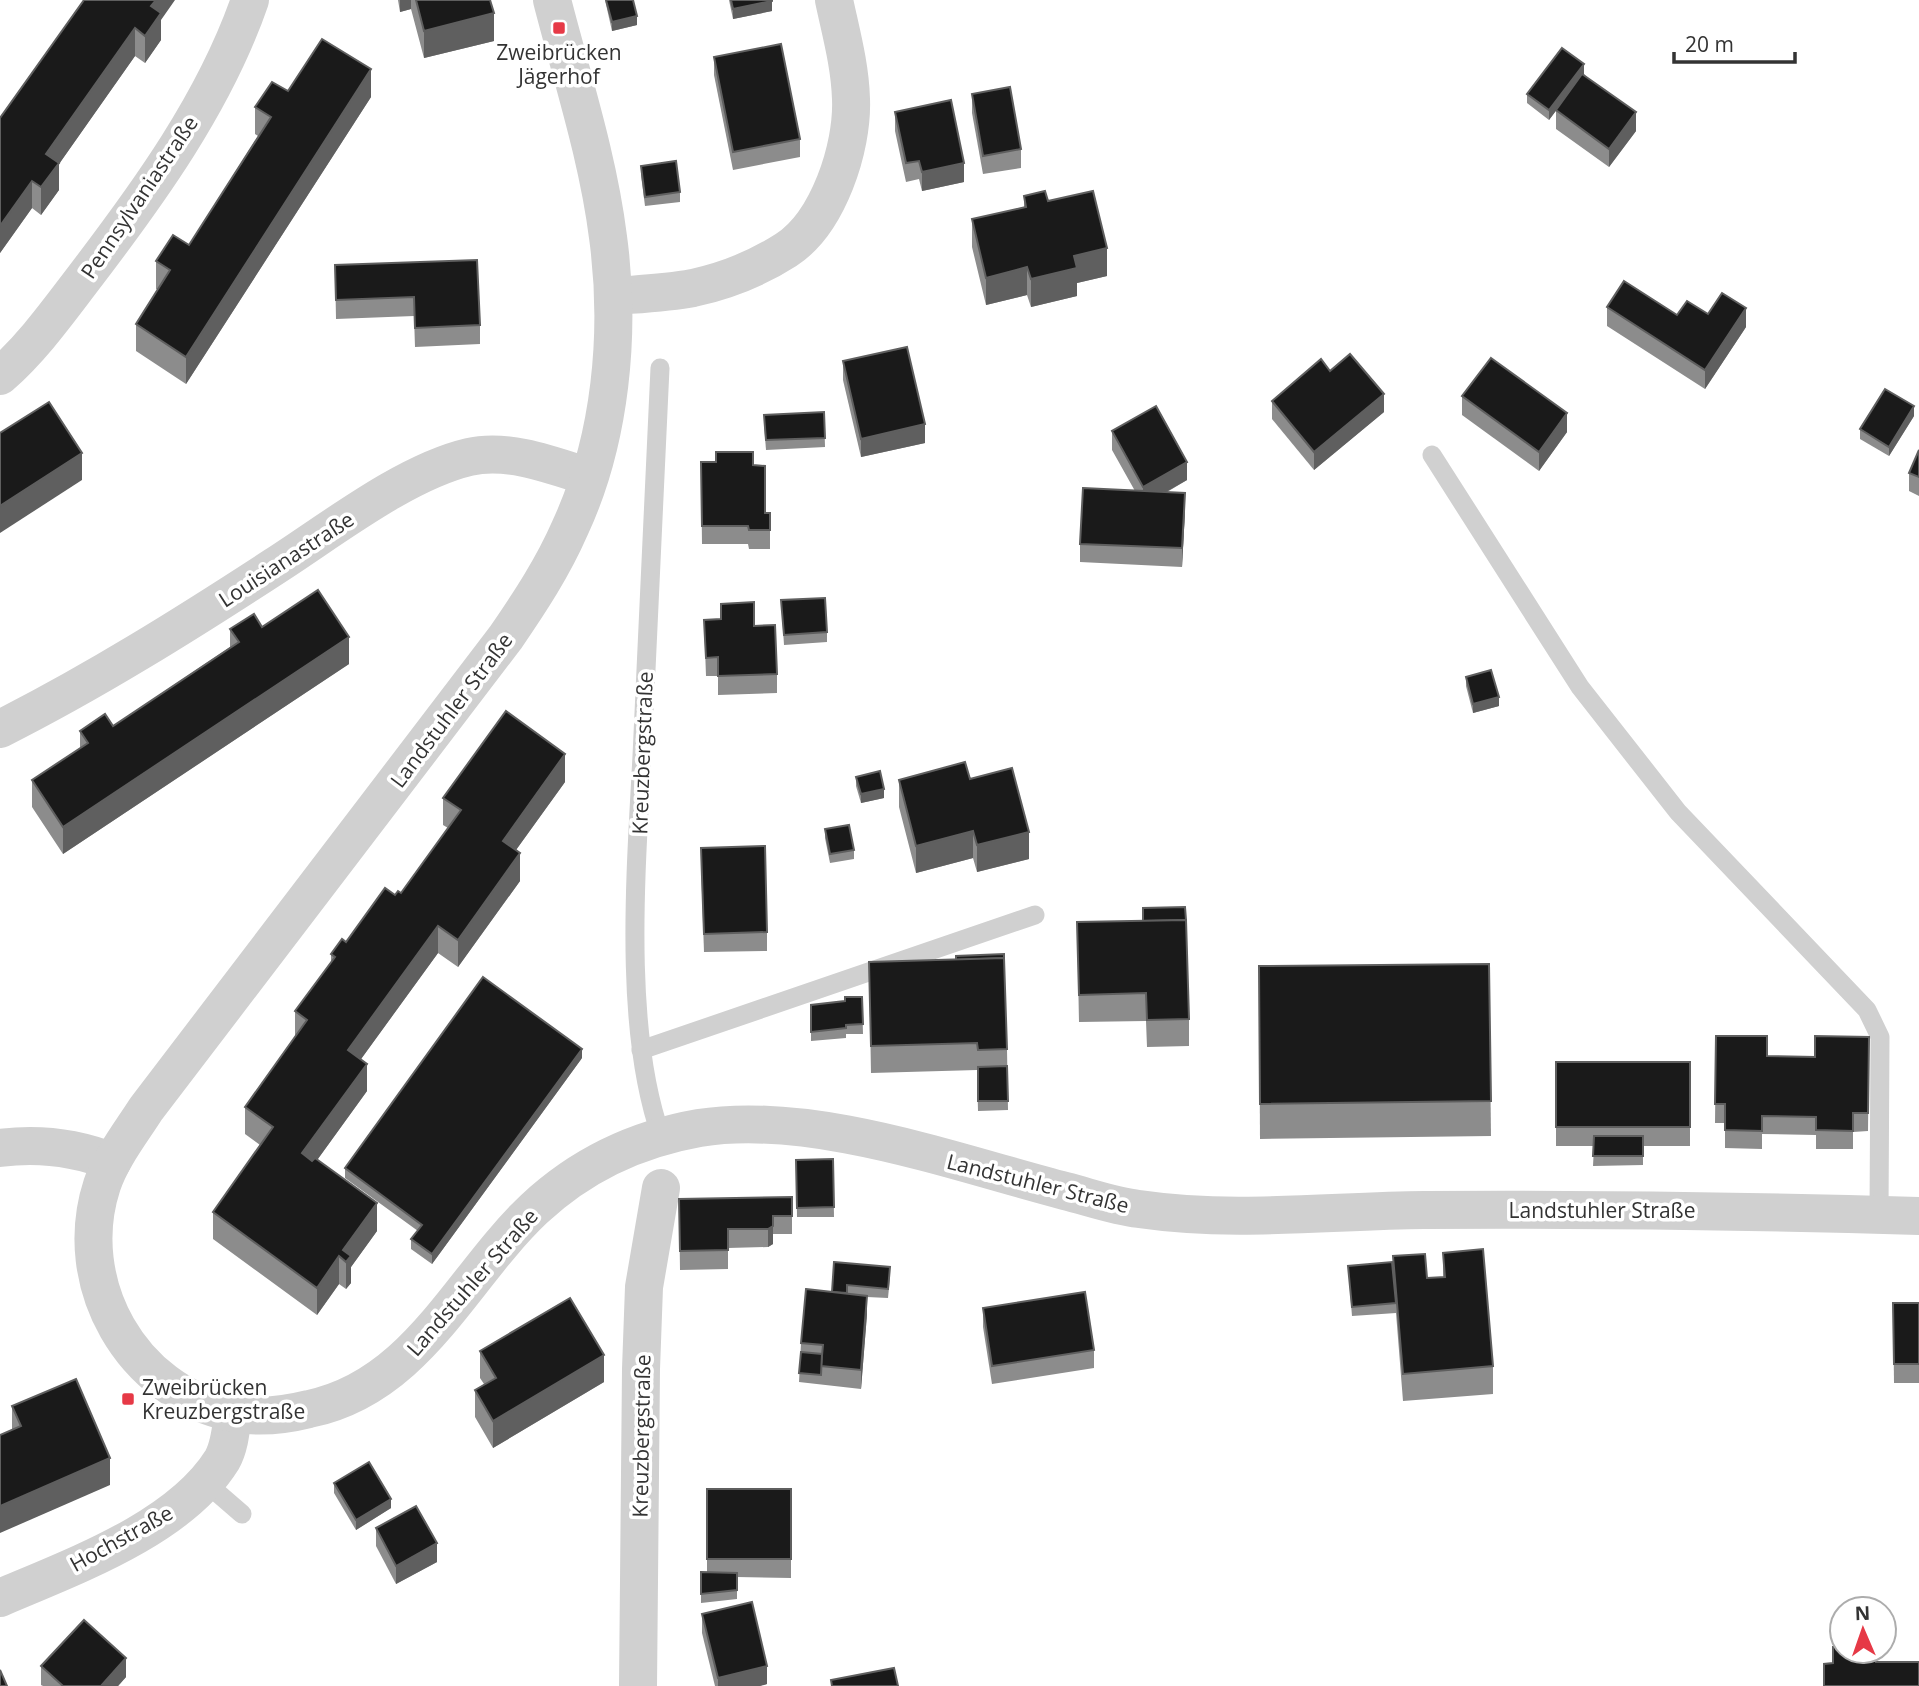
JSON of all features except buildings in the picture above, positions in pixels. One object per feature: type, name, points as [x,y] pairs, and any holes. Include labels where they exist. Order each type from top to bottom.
[{"type":"street","name":"Pennsylvaniastraße","points":[[0,376],[50,321],[130,218],[196,114],[241,24],[250,0]]},
{"type":"street","name":"Landstuhler Straße","points":[[552,0],[599,182],[614,296],[608,383],[589,477],[571,526],[544,580],[506,638],[146,1109],[112,1162],[102,1184],[92,1239],[95,1278],[110,1317],[151,1374],[183,1394],[233,1413],[283,1415],[321,1407],[362,1391],[398,1366],[426,1337],[532,1211],[569,1179],[612,1152],[661,1136],[702,1128],[763,1123],[824,1130],[1135,1209],[1196,1215],[1261,1217],[1412,1210],[1646,1208],[1919,1216]]},
{"type":"street","points":[[614,296],[692,288],[745,272],[788,249],[825,205],[838,177],[846,146],[851,102],[846,51],[834,0]]},
{"type":"street","name":"Louisianastraße","points":[[0,729],[192,620],[372,503],[441,465],[472,456],[507,456],[539,461],[589,477]]},
{"type":"street","points":[[0,1148],[47,1145],[86,1152],[112,1162]]},
{"type":"street","name":"Kreuzbergstraße","points":[[638,1686],[640,1370],[644,1287],[661,1188]]},
{"type":"street","name":"Hochstraße","points":[[0,1598],[83,1562],[145,1528],[184,1502],[205,1482],[223,1457],[233,1413]]},
{"type":"lane","name":"Kreuzbergstraße","points":[[660,368],[639,817],[637,949],[641,1050],[648,1101],[661,1136]]},
{"type":"lane","points":[[1432,455],[1588,698],[1678,812],[1867,1010],[1880,1037],[1879,1214]]},
{"type":"lane","points":[[641,1050],[1035,915]]},
{"type":"lane","points":[[205,1482],[242,1514]]},
{"type":"place","name":"Zweibrücken Jägerhof","points":[[559,28]]},
{"type":"place","name":"Zweibrücken Kreuzbergstraße","points":[[128,1399]]}]
